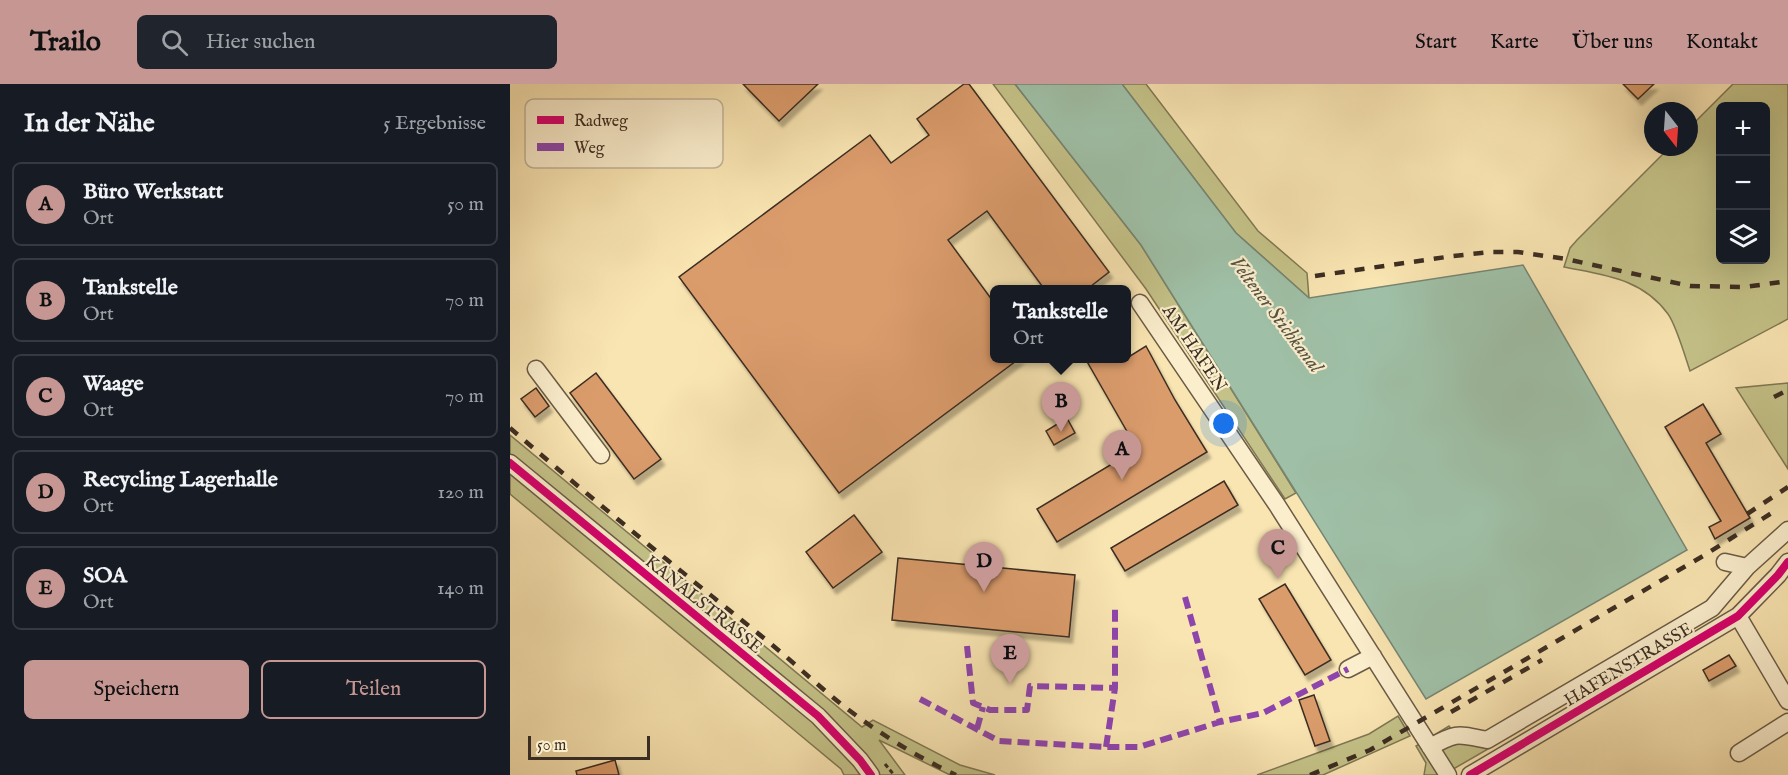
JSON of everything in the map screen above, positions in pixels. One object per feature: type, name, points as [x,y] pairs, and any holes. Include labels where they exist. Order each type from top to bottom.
[{"type":"street","name":"AM HAFEN","points":[[1140,303],[1278,505],[1290,534],[1373,656],[1428,744]]},
{"type":"street","points":[[536,369],[601,455]]},
{"type":"street","name":"KANALSTRASSE","points":[[510,464],[818,716],[860,760],[871,775]]},
{"type":"street","points":[[1448,775],[1428,744],[1451,735],[1486,740],[1712,608],[1748,567],[1788,530]]},
{"type":"street","points":[[1725,562],[1748,567]]},
{"type":"street","name":"HAFENSTRASSE","points":[[1470,775],[1738,616],[1788,562]]},
{"type":"street","points":[[1738,616],[1788,701]]},
{"type":"street","points":[[1348,669],[1373,656]]},
{"type":"street","points":[[1739,753],[1788,722]]},
{"type":"shaded area","points":[[993,84],[1015,84],[1141,245],[1296,493],[1285,499],[1146,289]]},
{"type":"shaded area","points":[[1122,84],[1146,84],[1258,231],[1307,273],[1309,298],[1236,233]]},
{"type":"shaded area","points":[[1733,84],[1788,84],[1788,319],[1690,371],[1674,325],[1658,302],[1634,285],[1621,280],[1564,267],[1570,248],[1661,156],[1698,156],[1698,119]]},
{"type":"shaded area","points":[[1788,383],[1788,469],[1736,388]]},
{"type":"shaded area","points":[[510,435],[862,727],[873,720],[960,765],[995,775],[950,775],[879,740],[905,775],[844,775],[841,769],[510,494]]},
{"type":"shaded area","points":[[1398,716],[1410,736],[1323,775],[1257,775],[1369,734]]},
{"type":"shaded area","points":[[1449,726],[1459,741],[1488,749],[1443,775],[1424,775],[1426,763],[1416,746]]},
{"type":"water","name":"Veltener Stichkanal","points":[[1015,84],[1122,84],[1236,233],[1309,298],[1523,265],[1687,550],[1426,699],[1141,245]]},
{"type":"building","points":[[743,84],[818,84],[779,121]]},
{"type":"building","points":[[964,84],[969,84],[1109,272],[1092,285],[1041,285],[987,211],[948,240],[990,297],[990,363],[1013,363],[839,493],[679,277],[870,135],[891,163],[929,135],[917,119]]},
{"type":"building","points":[[1623,84],[1654,84],[1638,99]]},
{"type":"building","points":[[1146,346],[1207,452],[1057,542],[1037,509],[1137,449],[1088,363],[1131,363],[1131,355]]},
{"type":"building","points":[[596,373],[661,459],[634,479],[570,393]]},
{"type":"building","points":[[536,388],[549,406],[535,417],[521,399]]},
{"type":"building","points":[[1703,404],[1721,434],[1706,443],[1750,518],[1715,539],[1709,527],[1721,521],[1665,427]]},
{"type":"building","points":[[1067,418],[1075,433],[1054,445],[1046,431]]},
{"type":"building","points":[[1224,481],[1238,505],[1125,571],[1111,548]]},
{"type":"building","points":[[854,515],[882,552],[833,588],[806,552]]},
{"type":"building","points":[[898,558],[1075,575],[1069,637],[892,620]]},
{"type":"building","points":[[1285,584],[1331,660],[1305,675],[1259,599]]},
{"type":"building","points":[[1729,655],[1736,666],[1709,681],[1703,670]]},
{"type":"building","points":[[1314,695],[1330,741],[1315,746],[1299,700]]},
{"type":"building","points":[[615,760],[619,775],[577,775],[576,771]]},
{"type":"railway","points":[[1315,276],[1453,256],[1518,252],[1566,259],[1690,286],[1745,287],[1788,281]]},
{"type":"railway","points":[[1774,397],[1788,390]]},
{"type":"railway","points":[[510,428],[841,704],[897,743],[956,775]]},
{"type":"railway","points":[[1747,514],[1788,487]]},
{"type":"railway","points":[[1310,775],[1370,750],[1703,556],[1778,509]]},
{"type":"railway","points":[[1451,712],[1542,660]]},
{"type":"marked path","points":[[1185,597],[1220,722]]},
{"type":"marked path","points":[[1106,747],[1115,688],[1115,607]]},
{"type":"marked path","points":[[967,646],[973,703],[990,710],[1027,710],[1030,686],[1115,688]]},
{"type":"marked path","points":[[920,699],[999,741],[1139,747],[1220,722],[1263,713],[1348,669]]},
{"type":"marked path","points":[[977,729],[983,707]]},
{"type":"cycle path","points":[[510,463],[818,716],[860,760],[871,775]]},
{"type":"cycle path","points":[[1470,775],[1738,616],[1788,562]]},
{"type":"place","name":"Tankstelle","points":[[1061,432]]},
{"type":"place","name":"Büro Werkstatt","points":[[1122,480]]},
{"type":"place","name":"Waage","points":[[1278,579]]},
{"type":"place","name":"Recycling Lagerhalle","points":[[984,592]]},
{"type":"place","name":"SOA","points":[[1010,684]]}]
